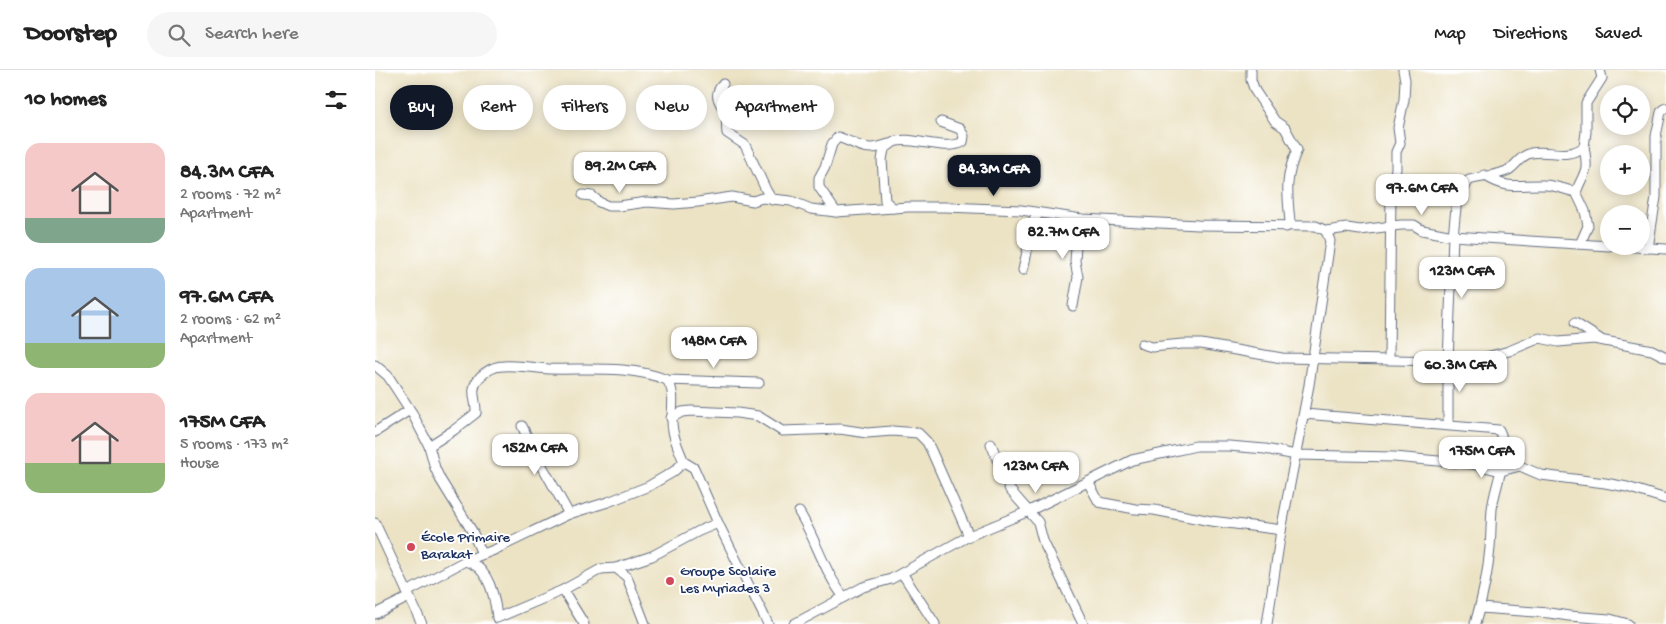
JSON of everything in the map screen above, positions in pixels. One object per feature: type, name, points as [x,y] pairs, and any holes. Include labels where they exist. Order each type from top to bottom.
[{"type":"street","points":[[1251,70],[1251,80],[1255,91],[1275,121],[1285,128],[1297,150],[1289,167],[1290,222],[1285,227]]},
{"type":"street","points":[[1389,359],[1391,192],[1396,169],[1396,152],[1400,143],[1398,128],[1404,100],[1405,80],[1403,70]]},
{"type":"street","points":[[1576,192],[1587,167],[1584,146],[1586,103],[1602,78],[1600,70]]},
{"type":"street","points":[[723,84],[717,94],[719,103],[726,114],[727,133],[745,145],[766,190],[773,200]]},
{"type":"street","points":[[1650,235],[1656,197],[1656,136],[1661,112],[1666,108]]},
{"type":"street","points":[[835,212],[819,187],[819,178],[825,167],[832,144],[838,137],[867,149],[878,148],[896,141],[948,145],[958,145],[963,142],[964,136],[961,129],[941,122]]},
{"type":"street","points":[[893,208],[885,200],[882,160],[884,150],[896,141]]},
{"type":"street","points":[[1448,425],[1448,361],[1453,236],[1457,199],[1469,180],[1509,170],[1521,156],[1533,153],[1563,154],[1576,151],[1584,146]]},
{"type":"street","points":[[1484,176],[1497,183],[1511,186],[1547,185],[1576,192]]},
{"type":"street","points":[[1576,192],[1585,211],[1588,226],[1579,244]]},
{"type":"street","points":[[583,195],[592,196],[608,206],[647,202],[674,204],[732,198],[753,201],[762,198],[791,201],[811,209],[835,212],[909,207],[1021,210],[1082,219],[1198,225],[1316,226],[1325,231],[1330,242],[1313,358],[1281,531],[1267,624]]},
{"type":"street","points":[[1023,270],[1034,220],[1039,213]]},
{"type":"street","points":[[1073,306],[1077,276],[1075,261],[1076,245],[1082,219]]},
{"type":"street","points":[[1325,231],[1347,228],[1360,230],[1414,225],[1422,230],[1453,236],[1600,245]]},
{"type":"street","points":[[1650,248],[1666,249]]},
{"type":"street","points":[[1575,322],[1602,340]]},
{"type":"street","points":[[1141,344],[1152,347],[1201,344],[1282,358],[1448,361],[1475,360],[1509,351],[1540,338],[1558,342],[1594,338],[1651,350],[1666,358]]},
{"type":"street","points":[[375,365],[388,376],[412,413],[429,446],[440,479],[472,531],[481,554]]},
{"type":"street","points":[[429,446],[476,413],[473,399],[475,385],[479,378],[488,370],[503,366],[613,370],[655,375],[667,380],[759,382]]},
{"type":"street","points":[[667,380],[671,386],[673,401],[671,418],[673,431],[684,462],[694,468],[718,523],[768,624]]},
{"type":"street","points":[[375,432],[408,411],[412,413]]},
{"type":"street","points":[[671,418],[682,412],[691,411],[737,413],[758,416],[782,431],[841,429],[867,433],[892,431],[918,434],[927,442],[969,536]]},
{"type":"street","points":[[1304,414],[1499,430],[1503,439],[1501,471],[1492,508],[1490,550],[1480,608],[1475,624]]},
{"type":"street","points":[[522,426],[569,514]]},
{"type":"street","points":[[991,444],[1010,490],[1038,522],[1043,541],[1083,624]]},
{"type":"street","points":[[794,624],[863,587],[891,579],[969,536],[1029,510],[1132,460],[1197,446],[1265,449],[1296,455],[1394,457],[1472,464],[1501,471],[1520,466],[1541,475],[1605,483],[1666,499]]},
{"type":"street","points":[[375,614],[465,561],[494,550],[569,514],[608,502],[649,486],[673,472],[684,462]]},
{"type":"street","points":[[1088,482],[1099,502],[1110,506],[1154,510],[1211,521],[1281,531]]},
{"type":"street","points":[[799,512],[835,586],[844,598]]},
{"type":"street","points":[[375,523],[378,537],[422,624]]},
{"type":"street","points":[[465,561],[473,563],[480,569],[492,588],[497,618],[563,590],[601,569],[616,568],[652,556],[718,523]]},
{"type":"street","points":[[616,568],[627,577],[645,624]]},
{"type":"street","points":[[902,573],[935,624]]},
{"type":"street","points":[[563,590],[584,624]]},
{"type":"street","points":[[1480,608],[1610,618],[1628,624]]},
{"type":"place","name":"École Primaire Barakat","points":[[411,547]]},
{"type":"place","name":"Groupe Scolaire Les Myriades 3","points":[[670,581]]}]
